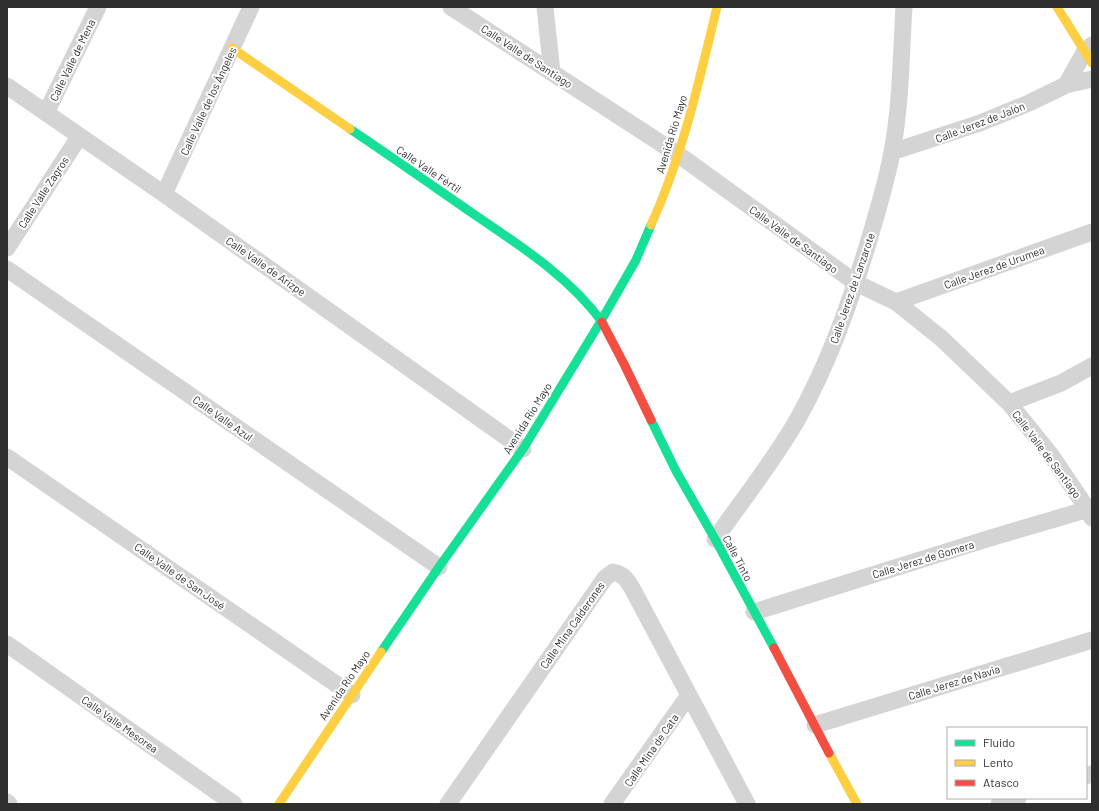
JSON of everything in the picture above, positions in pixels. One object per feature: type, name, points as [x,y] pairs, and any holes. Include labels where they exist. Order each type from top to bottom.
[{"type":"street","name":"Calle Valle de Mena","points":[[46,114],[98,7]]},
{"type":"street","name":"Calle Valle de los Ángeles","points":[[164,194],[251,7]]},
{"type":"street","name":"Calle Valle de Santiago","points":[[451,7],[679,155],[856,283],[896,302],[941,338],[1009,403],[1051,455],[1091,512]]},
{"type":"street","points":[[545,7],[552,73]]},
{"type":"street","name":"Avenida Río Mayo","points":[[279,804],[439,567],[523,449],[601,322],[636,260],[660,206],[679,155],[695,98],[717,7]]},
{"type":"street","points":[[1057,7],[1090,53],[1066,85]]},
{"type":"street","name":"Calle Jerez de Lanzarote","points":[[715,539],[755,484],[796,422],[829,356],[856,283],[875,219],[892,152],[907,8]]},
{"type":"street","name":"Calle Valle Fértil","points":[[232,48],[506,236],[540,261],[578,294],[601,322]]},
{"type":"street","name":"Calle Jerez de Jalón","points":[[892,152],[980,123],[1029,103],[1066,85],[1092,79]]},
{"type":"street","name":"Calle Valle de Arizpe","points":[[7,86],[79,137],[164,194],[523,449]]},
{"type":"street","name":"Calle Valle Zagros","points":[[7,248],[79,137]]},
{"type":"street","name":"Calle Jerez de Urumea","points":[[896,302],[1092,232]]},
{"type":"street","name":"Calle Valle Azul","points":[[7,268],[439,567]]},
{"type":"street","name":"Calle Tinto","points":[[601,322],[624,364],[676,471],[715,539],[857,804]]},
{"type":"street","points":[[1009,403],[1062,383],[1092,366]]},
{"type":"street","name":"Calle Valle de San José","points":[[7,457],[352,694]]},
{"type":"street","name":"Calle Jerez de Gomera","points":[[754,612],[987,539],[1091,512]]},
{"type":"street","name":"Calle Mina Calderones","points":[[448,804],[597,589],[605,578],[613,572],[624,576],[632,588],[747,804]]},
{"type":"street","name":"Calle Jerez de Navia","points":[[815,724],[1092,640]]},
{"type":"street","name":"Calle Valle Mesorea","points":[[7,644],[234,804]]},
{"type":"street","name":"Calle Mina de Cata","points":[[612,804],[689,695]]},
{"type":"street","points":[[999,804],[1015,799]]},
{"type":"traffic: fast","points":[[350,129],[543,263],[575,291],[602,322]]},
{"type":"traffic: fast","points":[[381,652],[523,449],[601,321],[636,260],[651,225]]},
{"type":"traffic: fast","points":[[651,420],[676,471],[774,648]]},
{"type":"traffic: slow","points":[[651,225],[681,145],[697,90],[717,7]]},
{"type":"traffic: slow","points":[[1057,7],[1092,63]]},
{"type":"traffic: slow","points":[[232,48],[350,129]]},
{"type":"traffic: slow","points":[[279,804],[381,652]]},
{"type":"traffic: slow","points":[[829,753],[857,804]]},
{"type":"traffic: jam","points":[[602,322],[651,420]]},
{"type":"traffic: jam","points":[[774,648],[829,753]]}]
